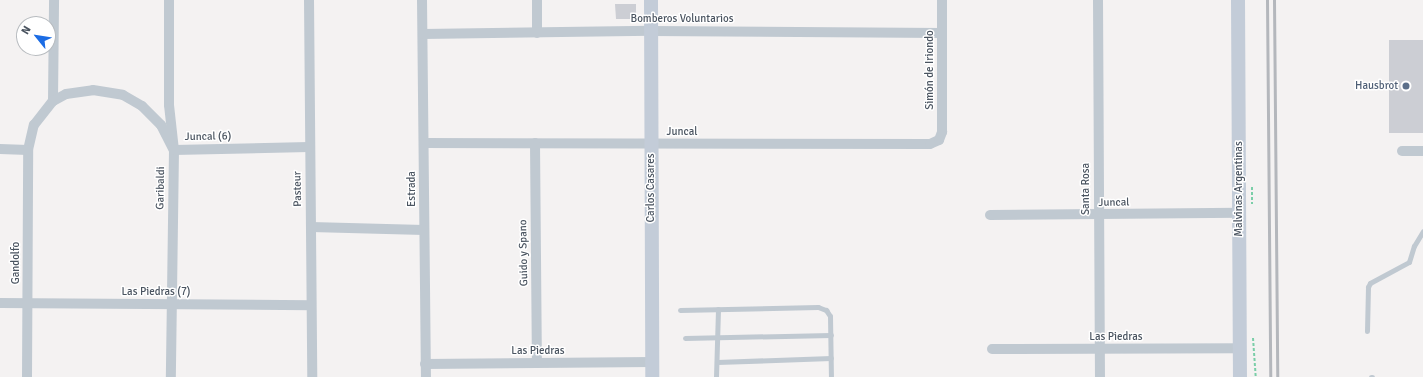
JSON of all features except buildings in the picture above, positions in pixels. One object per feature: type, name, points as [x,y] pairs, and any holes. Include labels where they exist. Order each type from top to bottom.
[{"type":"street","points":[[0,150],[28,150],[34,125],[53,101],[54,0]]},
{"type":"street","name":"Garibaldi","points":[[169,0],[169,105],[174,150],[171,377]]},
{"type":"street","name":"Pasteur","points":[[309,0],[312,377]]},
{"type":"street","name":"Estrada","points":[[422,0],[426,377]]},
{"type":"street","points":[[537,0],[537,33]]},
{"type":"street","name":"Carlos Casares","points":[[651,0],[652,377]]},
{"type":"street","name":"Simón de Iriondo","points":[[939,140],[942,132],[942,0]]},
{"type":"street","name":"Santa Rosa","points":[[1098,0],[1100,377]]},
{"type":"street","name":"Malvinas Argentinas","points":[[1238,0],[1240,377]]},
{"type":"street","name":"Bomberos Voluntarios","points":[[423,34],[651,31],[942,33]]},
{"type":"street","name":"Juncal (6)","points":[[53,101],[79,91],[106,91],[123,95],[153,115],[169,136],[174,150],[309,148]]},
{"type":"street","name":"Juncal","points":[[424,143],[930,144],[939,140]]},
{"type":"street","name":"Guido y Spano","points":[[535,143],[537,363]]},
{"type":"street","name":"Gandolfo","points":[[27,377],[28,150]]},
{"type":"street","points":[[1402,151],[1423,151]]},
{"type":"street","name":"Juncal","points":[[990,215],[1239,213]]},
{"type":"street","points":[[311,228],[424,230]]},
{"type":"street","name":"Las Piedras (7)","points":[[0,303],[311,305]]},
{"type":"street","name":"Las Piedras","points":[[992,349],[1240,348]]},
{"type":"street","name":"Las Piedras","points":[[425,364],[652,362]]},
{"type":"lane","points":[[1367,331],[1368,287],[1370,284],[1409,262],[1414,246],[1423,231]]},
{"type":"lane","points":[[680,310],[818,307],[826,310],[830,316],[831,377]]},
{"type":"lane","points":[[716,377],[718,309]]},
{"type":"lane","points":[[685,338],[717,336],[831,335]]},
{"type":"lane","points":[[717,362],[831,358]]},
{"type":"railway","points":[[1267,0],[1270,377]]},
{"type":"railway","points":[[1274,0],[1277,377]]},
{"type":"place","name":"Hausbrot","points":[[1406,86]]}]
